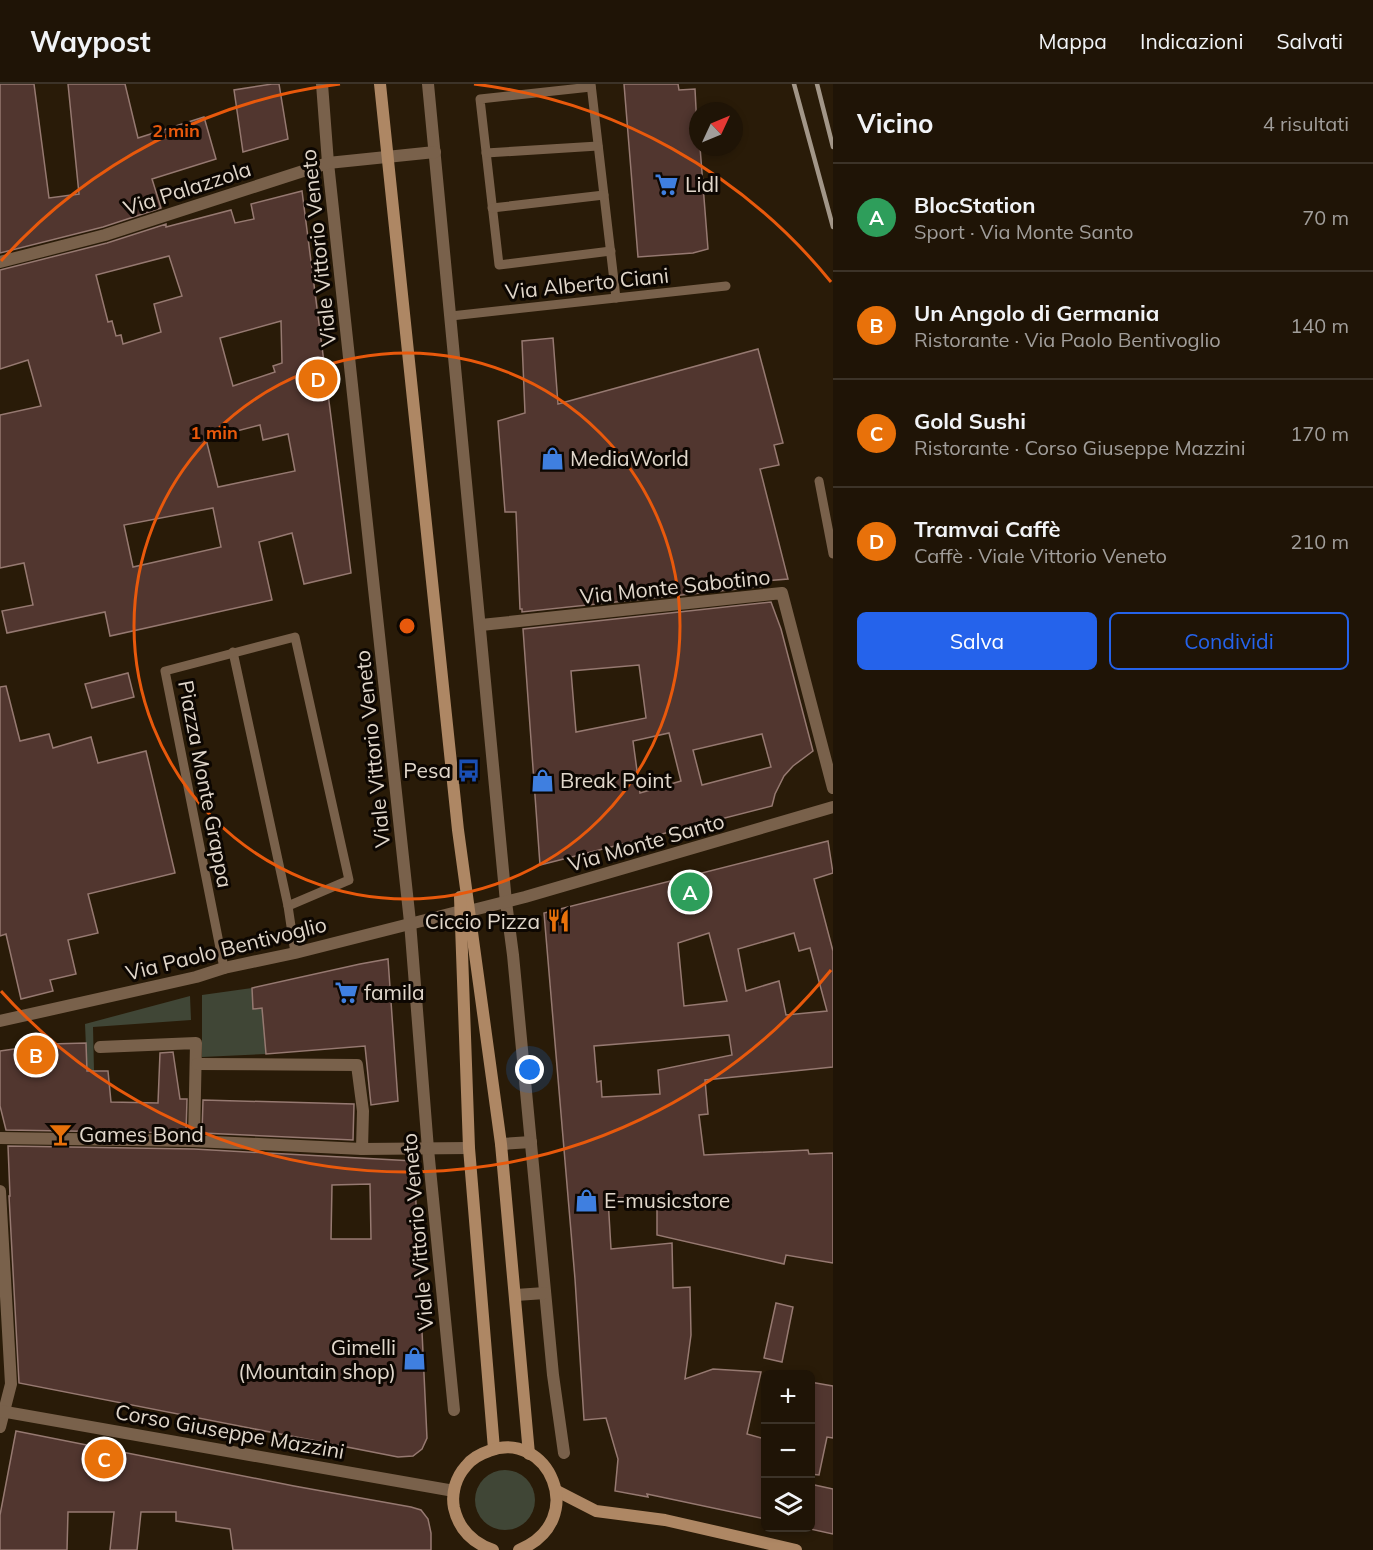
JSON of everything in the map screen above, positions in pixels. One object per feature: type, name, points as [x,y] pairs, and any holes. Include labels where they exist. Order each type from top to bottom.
[{"type":"main road","points":[[380,84],[465,911],[501,1144],[529,1454]]},
{"type":"main road","points":[[465,911],[469,1148],[494,1449]]},
{"type":"main road","points":[[493,1550],[478,1547],[466,1534],[458,1521],[454,1506],[454,1491],[467,1464],[479,1455],[494,1449],[506,1448],[529,1454],[540,1461],[550,1474],[556,1491],[557,1506],[549,1527],[534,1544],[519,1550]]},
{"type":"main road","points":[[556,1491],[596,1511],[665,1520],[796,1550]]},
{"type":"street","name":"Viale Vittorio Veneto","points":[[322,84],[328,163],[410,922],[454,1410]]},
{"type":"street","points":[[428,84],[506,902],[553,1375],[564,1453]]},
{"type":"street","name":"Via Palazzola","points":[[0,262],[105,235],[328,163],[435,152]]},
{"type":"street","name":"Via Monte Sabotino","points":[[481,625],[782,593],[833,788]]},
{"type":"street","name":"Via Monte Santo","points":[[465,911],[506,902],[833,807]]},
{"type":"street","name":"Via Paolo Bentivoglio","points":[[0,1021],[196,977],[410,922],[465,911]]},
{"type":"street","points":[[100,1047],[196,1043],[194,1141]]},
{"type":"street","points":[[197,1064],[357,1065],[363,1111],[362,1149]]},
{"type":"street","points":[[0,1138],[194,1141],[362,1149],[469,1148]]},
{"type":"street","points":[[501,1144],[531,1142]]},
{"type":"street","points":[[0,1191],[11,1384],[2,1411],[0,1427]]},
{"type":"street","points":[[516,1295],[545,1293]]},
{"type":"street","name":"Corso Giuseppe Mazzini","points":[[2,1411],[454,1491]]},
{"type":"lane","points":[[611,251],[499,265],[480,99],[591,86],[611,251],[616,298]]},
{"type":"lane","points":[[486,153],[598,146]]},
{"type":"lane","points":[[492,208],[604,195]]},
{"type":"lane","name":"Via Alberto Ciani","points":[[451,316],[726,286]]},
{"type":"lane","points":[[819,481],[833,554]]},
{"type":"lane","name":"Piazza Monte Grappa","points":[[224,968],[165,671],[295,637],[349,880],[288,906]]},
{"type":"lane","points":[[233,652],[288,906],[295,953]]},
{"type":"green space","points":[[252,988],[253,1009],[262,1008],[266,1054],[202,1057],[202,995]]},
{"type":"green space","points":[[190,996],[191,1020],[93,1027],[94,1071],[87,1071],[85,1024]]},
{"type":"green space","points":[[505,1470],[522,1475],[530,1483],[535,1500],[530,1517],[522,1525],[505,1530],[488,1525],[480,1517],[475,1500],[480,1483],[488,1475]]},
{"type":"building","points":[[0,84],[34,84],[49,198],[79,194],[68,84],[125,84],[138,138],[204,117],[216,159],[152,179],[161,208],[103,227],[0,253]]},
{"type":"building","points":[[279,84],[288,139],[243,152],[234,90]]},
{"type":"building","name":"Lidl","points":[[624,84],[678,84],[679,90],[695,89],[696,102],[689,102],[689,156],[701,156],[708,249],[693,253],[638,257]]},
{"type":"building","points":[[302,191],[351,573],[304,584],[292,533],[259,542],[272,600],[110,636],[105,612],[7,633],[2,611],[33,605],[24,563],[0,568],[0,415],[41,406],[28,360],[0,369],[0,270],[107,243],[166,224],[166,227],[231,210],[235,223],[254,219],[251,204]],"holes":[[[169,256],[182,296],[154,304],[161,332],[123,344],[121,335],[116,336],[112,321],[108,322],[96,275]],[[281,321],[282,363],[273,366],[275,372],[233,386],[220,338]],[[260,425],[263,440],[288,434],[295,471],[218,487],[206,439]],[[213,508],[221,547],[133,567],[124,525]]]},
{"type":"building","points":[[553,338],[558,404],[758,349],[783,443],[774,445],[779,465],[760,469],[788,579],[764,581],[766,586],[522,612],[520,609],[516,512],[505,512],[498,421],[525,413],[522,341]]},
{"type":"building","points":[[771,602],[781,629],[813,751],[784,776],[772,806],[540,865],[523,629]],"holes":[[[639,665],[646,718],[576,732],[571,671]],[[669,733],[681,781],[640,793],[633,741]],[[762,734],[771,767],[702,785],[693,750]]]},
{"type":"building","points":[[128,673],[134,697],[92,708],[85,684]]},
{"type":"building","points":[[6,686],[20,741],[49,734],[53,748],[91,737],[98,763],[146,751],[175,873],[88,894],[98,933],[68,940],[76,974],[50,980],[53,991],[21,999],[6,934],[0,936],[0,687]]},
{"type":"building","points":[[828,841],[833,873],[814,879],[833,951],[833,1067],[705,1080],[708,1114],[699,1115],[704,1155],[808,1150],[809,1154],[833,1153],[833,1263],[786,1255],[784,1264],[657,1235],[657,1198],[608,1198],[611,1249],[672,1243],[673,1288],[690,1287],[691,1335],[685,1379],[713,1369],[761,1372],[747,1434],[761,1438],[761,1518],[647,1494],[648,1497],[615,1491],[618,1459],[606,1418],[584,1420],[575,1279],[544,913]],"holes":[[[709,933],[727,1001],[684,1006],[678,943]],[[794,933],[799,951],[810,948],[827,1011],[786,1015],[779,981],[746,991],[738,949]],[[729,1035],[732,1055],[658,1070],[660,1094],[602,1097],[601,1081],[597,1082],[594,1046]]]},
{"type":"building","points":[[388,959],[398,1101],[371,1105],[365,1046],[266,1054],[262,1008],[253,1009],[252,988]]},
{"type":"building","points":[[86,1043],[87,1071],[108,1071],[111,1102],[158,1103],[160,1053],[173,1052],[180,1099],[187,1099],[186,1133],[6,1130],[0,1106],[0,1051],[49,1044]]},
{"type":"building","points":[[203,1100],[354,1104],[353,1140],[202,1133]]},
{"type":"building","points":[[8,1146],[194,1149],[414,1161],[427,1438],[422,1449],[413,1456],[398,1457],[19,1383]],"holes":[[[370,1184],[371,1239],[331,1239],[332,1185]]]},
{"type":"building","points":[[776,1303],[793,1307],[782,1362],[764,1358]]},
{"type":"building","points":[[815,1383],[833,1386],[833,1438],[827,1437],[819,1475],[815,1475]]},
{"type":"building","points":[[16,1431],[411,1507],[421,1510],[428,1519],[431,1550],[233,1550],[230,1529],[176,1521],[176,1512],[141,1512],[137,1550],[110,1550],[114,1512],[68,1512],[67,1550],[0,1550],[0,1515]]},
{"type":"building","points":[[815,1485],[833,1489],[833,1534],[815,1530]]},
{"type":"railway","points":[[794,84],[833,227]]},
{"type":"railway","points":[[817,84],[833,147]]},
{"type":"place","name":"Lidl","points":[[667,184]]},
{"type":"place","name":"Tramvai Caffè","points":[[318,379]]},
{"type":"place","name":"MediaWorld","points":[[552,458]]},
{"type":"place","name":"Pesa","points":[[469,770]]},
{"type":"place","name":"Break Point","points":[[542,780]]},
{"type":"place","name":"BlocStation","points":[[690,892]]},
{"type":"place","name":"Ciccio Pizza","points":[[558,921]]},
{"type":"place","name":"famila","points":[[346,992]]},
{"type":"place","name":"Un Angolo di Germania","points":[[36,1055]]},
{"type":"place","name":"Games Bond","points":[[61,1134]]},
{"type":"place","name":"E-musicstore","points":[[586,1200]]},
{"type":"place","name":"Gimelli (Mountain shop)","points":[[414,1359]]},
{"type":"place","name":"Gold Sushi","points":[[104,1459]]}]
